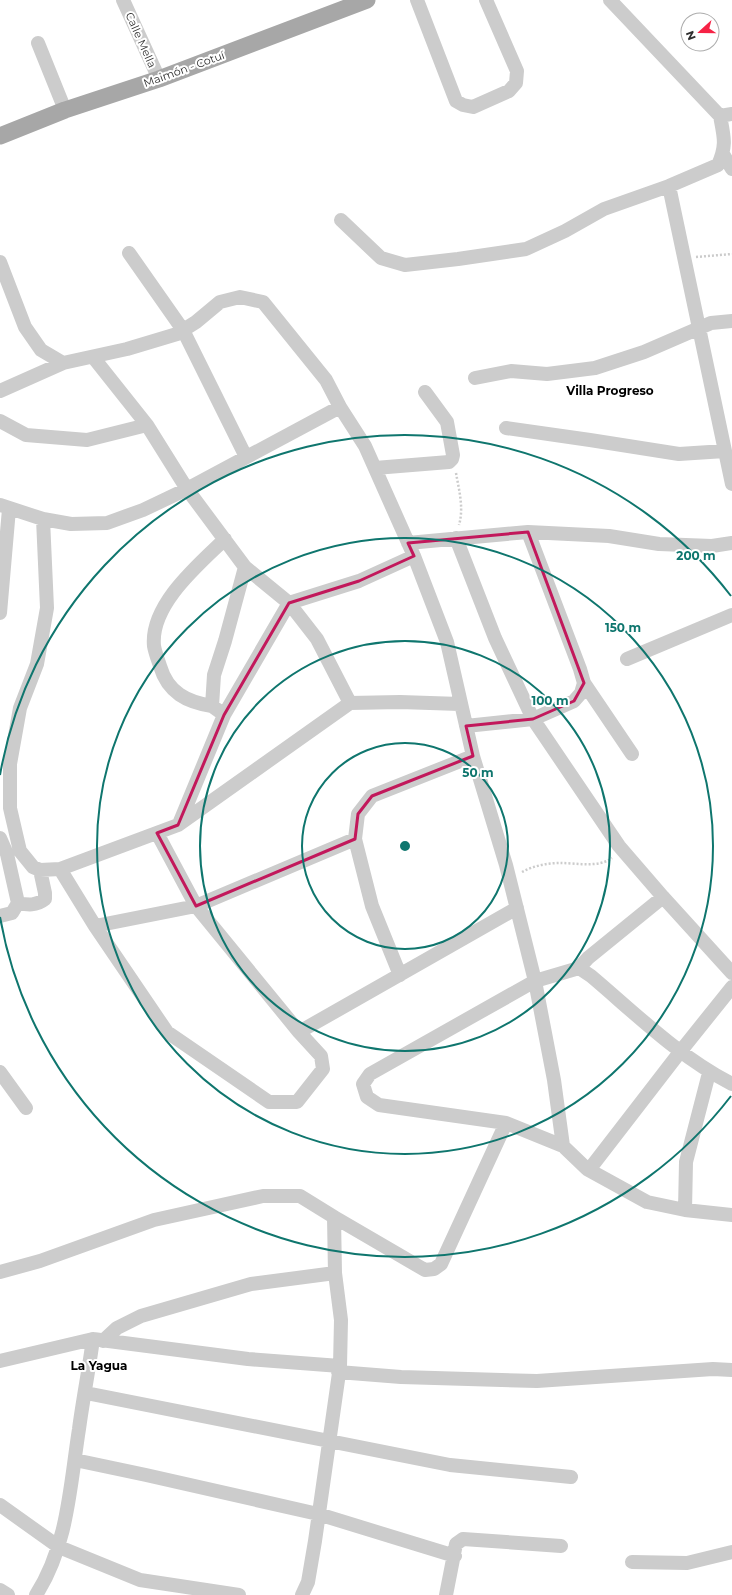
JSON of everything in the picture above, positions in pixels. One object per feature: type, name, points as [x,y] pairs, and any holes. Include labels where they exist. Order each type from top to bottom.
[{"type":"main road","name":"Maimón - Cotuí","points":[[0,135],[65,110],[159,79],[367,0]]},
{"type":"street","name":"Calle Mella","points":[[123,0],[159,79]]},
{"type":"street","points":[[417,0],[456,101],[463,106],[473,107],[509,91],[516,83],[517,71],[486,0]]},
{"type":"street","points":[[341,220],[381,258],[406,265],[526,248],[565,231],[604,209],[669,186],[718,165],[723,154],[725,143],[726,115],[610,0]]},
{"type":"street","points":[[38,43],[65,110]]},
{"type":"street","points":[[723,154],[732,169]]},
{"type":"street","points":[[669,186],[699,328],[726,441],[732,484]]},
{"type":"street","points":[[129,253],[183,330],[246,457]]},
{"type":"street","points":[[0,262],[25,327],[41,350],[63,363]]},
{"type":"street","points":[[0,391],[63,363],[94,357],[153,342],[183,330],[196,322],[220,302],[240,296],[263,302],[326,380],[340,407],[365,446],[414,556],[447,642],[473,756],[511,882],[536,981],[564,1146]]},
{"type":"street","points":[[475,378],[512,372],[547,374],[595,368],[644,352],[711,323],[732,321]]},
{"type":"street","points":[[94,357],[147,425],[186,489],[246,567],[289,603],[317,639],[350,702]]},
{"type":"street","points":[[375,468],[449,462],[452,459],[453,456],[446,422],[425,392]]},
{"type":"street","points":[[0,612],[4,507],[43,519],[71,524],[107,523],[142,510],[186,489],[340,407]]},
{"type":"street","points":[[0,421],[26,435],[87,440],[147,425]]},
{"type":"street","points":[[506,428],[679,454],[726,441]]},
{"type":"street","points":[[43,519],[47,608],[37,664],[20,708],[10,764],[10,808],[20,851],[33,867],[40,870],[60,869],[178,825],[350,702],[460,704]]},
{"type":"street","points":[[408,543],[528,532],[609,536],[659,544],[712,546],[732,543]]},
{"type":"street","points":[[528,532],[584,683],[632,754]]},
{"type":"street","points":[[456,538],[495,638],[533,719],[619,846],[732,973]]},
{"type":"street","points":[[224,715],[212,706],[196,703],[179,695],[163,677],[154,645],[156,622],[177,586],[225,539]]},
{"type":"street","points":[[178,825],[224,715],[289,603],[359,581],[414,556]]},
{"type":"street","points":[[212,706],[214,675],[226,641],[246,567]]},
{"type":"street","points":[[628,659],[732,615]]},
{"type":"street","points":[[466,726],[533,719],[574,700],[581,693],[584,683]]},
{"type":"street","points":[[400,975],[372,906],[355,838],[358,814],[372,796],[473,756]]},
{"type":"street","points":[[60,869],[94,926],[167,1032],[269,1102],[297,1102],[323,1069],[321,1056],[299,1032],[196,906],[157,833]]},
{"type":"street","points":[[0,838],[7,854],[18,903],[12,913],[0,916]]},
{"type":"street","points":[[94,926],[196,906],[355,838]]},
{"type":"street","points":[[18,903],[29,905],[40,903],[45,899],[40,870]]},
{"type":"street","points":[[664,898],[588,958],[579,968],[536,981],[370,1074],[363,1084],[367,1097],[379,1105],[506,1123],[564,1146],[587,1168],[647,1202],[685,1210],[732,1215]]},
{"type":"street","points":[[299,1032],[517,908]]},
{"type":"street","points":[[579,968],[591,976],[680,1052],[709,1073],[732,1084]]},
{"type":"street","points":[[587,1168],[592,1166],[732,987]]},
{"type":"street","points":[[0,1072],[26,1108]]},
{"type":"street","points":[[685,1210],[686,1162],[709,1073]]},
{"type":"street","points":[[0,1272],[40,1261],[154,1220],[263,1196],[300,1196],[425,1270],[434,1269],[441,1264],[506,1123]]},
{"type":"street","points":[[302,1595],[308,1582],[339,1369],[341,1320],[335,1273],[334,1217]]},
{"type":"street","points":[[36,1595],[42,1586],[59,1548],[73,1478],[79,1429],[98,1340],[117,1328],[141,1316],[251,1284],[335,1273]]},
{"type":"street","points":[[0,1361],[98,1340],[401,1377],[537,1381],[713,1369],[732,1370]]},
{"type":"street","points":[[86,1393],[450,1465],[571,1477]]},
{"type":"street","points":[[75,1460],[146,1474],[318,1514],[455,1556]]},
{"type":"street","points":[[0,1505],[59,1548],[140,1580],[239,1595]]},
{"type":"street","points":[[446,1595],[455,1556],[456,1544],[462,1540],[561,1546]]},
{"type":"street","points":[[632,1562],[687,1563],[732,1552]]},
{"type":"street","points":[[0,1590],[8,1595]]},
{"type":"path","points":[[684,257],[732,254]]},
{"type":"path","points":[[452,459],[460,494],[461,519],[456,538]]},
{"type":"path","points":[[511,882],[530,867],[558,863],[598,864],[608,861],[612,858],[619,846]]},
{"type":"highlighted area","points":[[528,532],[584,683],[574,701],[533,719],[466,726],[473,756],[372,796],[358,814],[355,839],[196,906],[157,833],[178,825],[224,715],[289,603],[359,581],[414,556],[408,543]]},
{"type":"district","name":"Villa Progreso","points":[[610,391]]},
{"type":"district","name":"La Yagua","points":[[99,1366]]}]
